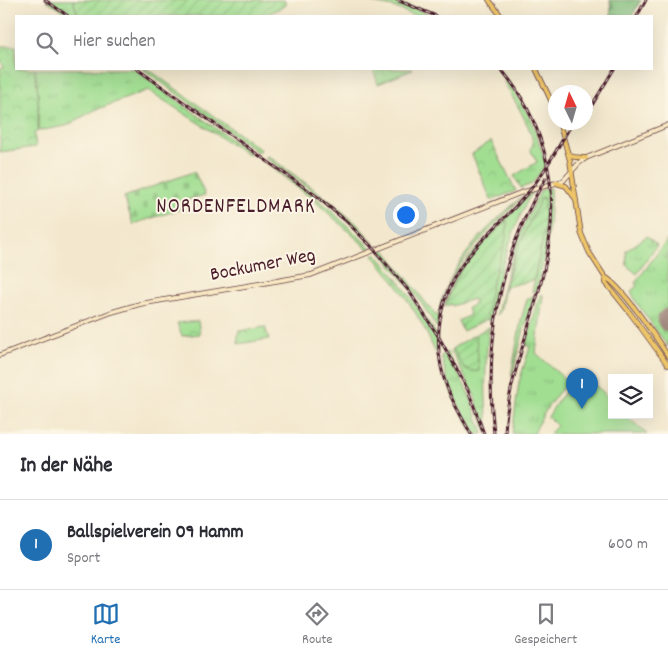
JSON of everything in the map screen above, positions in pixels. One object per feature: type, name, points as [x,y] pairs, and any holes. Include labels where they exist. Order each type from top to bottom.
[{"type":"main road","points":[[488,0],[500,15]]},
{"type":"main road","points":[[536,70],[548,94]]},
{"type":"main road","points":[[569,154],[574,157],[586,158],[668,125]]},
{"type":"main road","points":[[562,130],[569,154],[584,241],[605,277],[606,283],[668,365]]},
{"type":"main road","name":"Bockumer Weg","points":[[0,355],[134,305],[311,275],[532,188],[566,179],[580,162],[586,158]]},
{"type":"main road","points":[[556,183],[566,186],[576,199]]},
{"type":"main road","points":[[605,277],[623,294],[668,356]]},
{"type":"green space","points":[[46,0],[73,0],[78,15],[68,15]]},
{"type":"green space","points":[[73,0],[284,0],[286,5],[266,15],[78,15]]},
{"type":"green space","points":[[358,0],[390,0],[429,15],[413,15],[393,7]]},
{"type":"green space","points":[[610,0],[641,0],[633,15],[611,15]]},
{"type":"green space","points":[[0,46],[15,46],[15,70],[35,70],[38,93],[38,131],[34,133],[36,147],[0,152],[0,68],[4,67],[0,59]]},
{"type":"green space","points":[[35,70],[135,70],[251,154],[248,155],[148,90],[93,111],[66,126],[38,131],[38,93]]},
{"type":"green space","points":[[144,70],[149,70],[261,150],[259,152]]},
{"type":"green space","points":[[373,70],[412,70],[378,84]]},
{"type":"green space","points":[[508,81],[532,121],[546,164],[532,184],[521,188],[514,176],[537,162],[530,149],[533,145],[532,135],[504,82]]},
{"type":"green space","points":[[491,141],[516,191],[491,200],[472,154]]},
{"type":"green space","points":[[268,156],[329,200],[358,225],[375,245],[327,201],[265,157]]},
{"type":"green space","points":[[263,161],[324,204],[371,248],[368,249],[315,201]]},
{"type":"green space","points":[[193,172],[205,195],[179,202],[181,209],[133,224],[124,197]]},
{"type":"green space","points":[[550,188],[550,215],[547,240],[536,291],[532,292],[545,228],[544,198],[541,198],[518,247],[507,277],[500,312],[497,315],[509,266],[526,220],[541,190]]},
{"type":"green space","points":[[532,192],[517,223],[506,255],[490,320],[488,321],[487,319],[488,300],[506,220],[466,264],[456,280],[444,307],[449,290],[461,268],[479,245]]},
{"type":"green space","points":[[524,195],[475,246],[458,268],[446,292],[437,328],[418,298],[380,251],[385,250],[437,317],[444,294],[459,263],[478,238]]},
{"type":"green space","points":[[541,198],[544,198],[545,228],[534,280],[505,287],[518,247]]},
{"type":"green space","points":[[507,220],[506,236],[491,288],[487,319],[463,331],[458,321],[470,315],[467,308],[474,305],[473,299],[444,307],[455,280],[465,265],[476,251]]},
{"type":"green space","points":[[647,236],[657,245],[637,274],[627,266],[626,251]]},
{"type":"green space","points":[[668,239],[668,347],[636,302],[631,291],[637,286],[635,283]]},
{"type":"green space","points":[[376,253],[399,281],[433,329],[437,336],[438,351],[435,352],[423,326],[408,301],[373,255]]},
{"type":"green space","points":[[535,295],[512,377],[521,320],[527,299]]},
{"type":"green space","points":[[540,295],[543,295],[536,353],[568,382],[548,406],[534,434],[512,434],[519,382],[530,347],[526,345]]},
{"type":"green space","points":[[198,321],[200,334],[182,336],[177,323]]},
{"type":"green space","points":[[265,327],[269,339],[238,344],[239,331]]},
{"type":"green space","points":[[489,327],[486,380],[489,434],[487,434],[475,397],[451,350],[453,348],[465,369],[476,334]]},
{"type":"green space","points":[[476,334],[479,371],[473,371],[462,365],[453,348]]},
{"type":"green space","points":[[447,352],[470,396],[483,434],[473,434],[449,386],[441,356]]},
{"type":"green space","points":[[580,373],[608,398],[608,419],[630,419],[647,434],[549,434],[557,426],[548,417],[557,402]]},
{"type":"runway","points":[[668,318],[668,322]]},
{"type":"railway","points":[[45,0],[67,15]]},
{"type":"railway","points":[[397,0],[434,15]]},
{"type":"railway","points":[[638,15],[646,0]]},
{"type":"railway","points":[[138,70],[315,195],[346,221],[371,246],[409,291],[440,339],[468,390],[484,434]]},
{"type":"railway","points":[[502,70],[527,108],[536,128],[544,150],[551,196],[551,219],[545,266],[512,385],[507,409],[505,434]]},
{"type":"railway","points":[[593,104],[613,70]]},
{"type":"railway","points":[[471,434],[450,396],[442,373],[439,338],[440,320],[444,303],[458,271],[468,257],[532,188],[568,130]]},
{"type":"railway","points":[[494,434],[491,401],[491,367],[499,302],[506,269],[517,238],[530,207],[546,178]]},
{"type":"place","name":"Ballspielverein 09 Hamm","points":[[582,409]]},
{"type":"district","name":"NORDENFELDMARK","points":[[236,208]]}]
